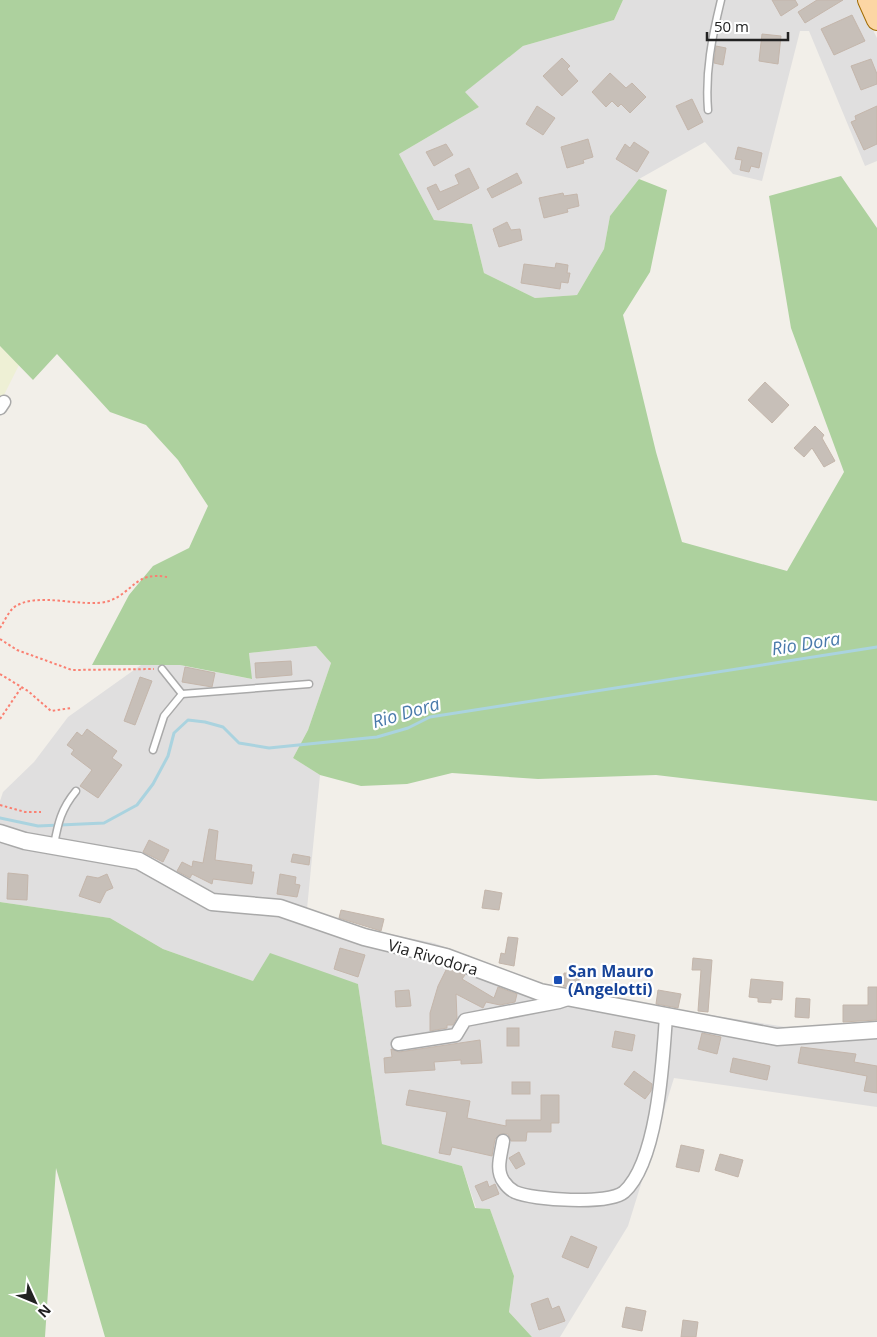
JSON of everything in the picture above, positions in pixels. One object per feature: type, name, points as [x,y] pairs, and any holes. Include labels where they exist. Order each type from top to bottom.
[{"type":"main road","points":[[868,0],[877,20]]},
{"type":"street","name":"Via Rivodora","points":[[0,834],[55,839],[139,861],[212,902],[280,908],[364,937],[446,957],[540,992],[777,1037],[877,1030]]},
{"type":"street","points":[[398,1044],[456,1035],[464,1020],[559,1002],[571,998]]},
{"type":"street","points":[[503,1142],[498,1168],[503,1182],[514,1192],[544,1197],[605,1199],[623,1192],[640,1167],[650,1140],[660,1089],[666,1016]]},
{"type":"lane","points":[[708,110],[706,86],[710,47],[721,0]]},
{"type":"lane","points":[[162,669],[182,694]]},
{"type":"lane","points":[[153,750],[164,716],[182,694],[308,684]]},
{"type":"lane","points":[[55,839],[58,818],[66,803],[76,792]]},
{"type":"path","points":[[0,628],[12,609],[22,604],[47,600],[107,601],[123,594],[132,584],[153,575],[167,577]]},
{"type":"path","points":[[0,640],[17,650],[72,670],[132,667],[162,669]]},
{"type":"path","points":[[0,674],[22,688],[51,711],[71,708]]},
{"type":"path","points":[[0,719],[22,688]]},
{"type":"path","points":[[0,805],[25,812],[41,812]]},
{"type":"shaded area","points":[[623,0],[858,0],[877,38],[877,161],[865,166],[809,31],[800,31],[762,181],[733,174],[705,142],[639,179],[610,216],[604,249],[577,295],[535,298],[484,273],[472,224],[434,220],[399,154],[479,107],[464,92],[523,46],[614,20]]},
{"type":"shaded area","points":[[316,646],[331,663],[308,730],[293,758],[320,775],[307,909],[333,923],[434,943],[544,984],[623,1001],[786,1027],[877,1024],[877,1107],[674,1078],[628,1226],[560,1337],[532,1337],[509,1312],[514,1276],[490,1209],[476,1208],[462,1166],[382,1144],[358,984],[321,973],[253,981],[163,949],[110,918],[0,902],[0,801],[3,792],[34,762],[68,717],[141,665],[180,665],[251,679],[249,653]]},
{"type":"green space","points":[[0,0],[623,0],[614,20],[523,46],[465,92],[479,107],[399,154],[434,220],[472,224],[484,273],[535,298],[577,295],[604,249],[610,216],[639,179],[667,190],[650,272],[623,315],[656,452],[682,542],[787,571],[844,472],[791,328],[769,196],[841,176],[877,228],[877,801],[656,775],[538,779],[452,773],[407,784],[361,786],[320,775],[293,758],[308,730],[331,663],[316,646],[249,653],[252,679],[180,665],[92,665],[129,595],[153,566],[189,548],[208,506],[178,460],[146,425],[110,412],[57,354],[33,380],[0,346]]},
{"type":"green space","points":[[0,346],[19,365],[0,403]]},
{"type":"green space","points":[[0,902],[110,918],[163,949],[253,981],[270,953],[358,984],[382,1144],[462,1166],[475,1208],[490,1209],[514,1276],[509,1312],[532,1337],[105,1337],[56,1168],[45,1337],[0,1337]]},
{"type":"building","points":[[772,0],[795,0],[798,5],[781,16]]},
{"type":"building","points":[[817,0],[843,0],[805,23],[798,12]]},
{"type":"building","points":[[852,15],[865,41],[834,55],[821,29]]},
{"type":"building","points":[[762,34],[781,36],[778,64],[759,61]]},
{"type":"building","points":[[716,46],[726,48],[723,65],[714,63]]},
{"type":"building","points":[[562,58],[570,66],[567,69],[578,81],[562,96],[543,76]]},
{"type":"building","points":[[871,59],[877,74],[877,84],[861,90],[851,66]]},
{"type":"building","points":[[610,73],[626,88],[632,83],[646,97],[630,113],[621,104],[618,107],[612,101],[606,107],[592,92]]},
{"type":"building","points":[[692,99],[703,122],[688,130],[676,106]]},
{"type":"building","points":[[537,106],[555,118],[543,135],[526,124]]},
{"type":"building","points":[[877,106],[877,144],[864,150],[851,122],[856,120],[855,116]]},
{"type":"building","points":[[588,139],[593,157],[583,160],[584,163],[567,168],[561,147]]},
{"type":"building","points":[[634,142],[649,152],[637,172],[616,159],[625,144],[630,148]]},
{"type":"building","points":[[446,144],[453,155],[434,166],[426,152]]},
{"type":"building","points":[[738,147],[762,153],[759,168],[751,166],[749,172],[740,170],[742,160],[735,159]]},
{"type":"building","points":[[469,168],[479,188],[438,210],[427,188],[436,184],[440,192],[459,184],[455,175]]},
{"type":"building","points":[[517,173],[522,183],[492,198],[487,189]]},
{"type":"building","points":[[563,193],[564,196],[577,194],[579,206],[567,209],[568,212],[544,218],[539,198]]},
{"type":"building","points":[[507,222],[511,230],[520,229],[522,240],[499,247],[493,229]]},
{"type":"building","points":[[556,263],[568,265],[567,273],[570,273],[568,283],[561,282],[560,289],[521,283],[524,264],[555,268]]},
{"type":"building","points":[[765,382],[789,405],[772,423],[748,400]]},
{"type":"building","points":[[815,426],[824,435],[822,438],[835,461],[824,467],[812,448],[804,457],[794,448]]},
{"type":"building","points":[[291,661],[292,675],[256,678],[255,663]]},
{"type":"building","points":[[185,667],[215,673],[212,687],[182,682]]},
{"type":"building","points":[[140,677],[152,681],[135,725],[124,721]]},
{"type":"building","points":[[87,729],[117,751],[112,758],[122,765],[98,798],[80,786],[92,770],[71,754],[74,750],[67,745],[77,732],[82,736]]},
{"type":"building","points":[[209,829],[218,831],[215,860],[252,865],[251,872],[254,872],[252,884],[213,879],[212,884],[192,874],[190,878],[177,871],[182,862],[192,867],[193,861],[203,863]]},
{"type":"building","points":[[149,840],[169,850],[163,862],[143,852]]},
{"type":"building","points":[[293,854],[310,857],[309,865],[291,862]]},
{"type":"building","points":[[8,873],[28,875],[27,900],[7,899]]},
{"type":"building","points":[[107,874],[113,888],[106,891],[100,903],[79,896],[87,876],[98,878]]},
{"type":"building","points":[[280,874],[296,877],[295,884],[300,885],[297,897],[277,894]]},
{"type":"building","points":[[485,890],[502,893],[499,910],[482,908]]},
{"type":"building","points":[[341,910],[384,919],[381,931],[339,918]]},
{"type":"building","points":[[508,937],[518,938],[514,966],[499,963],[501,953],[505,954]]},
{"type":"building","points":[[340,948],[365,955],[358,977],[334,969]]},
{"type":"building","points":[[693,958],[712,960],[708,1012],[698,1011],[701,970],[692,970]]},
{"type":"building","points":[[447,968],[465,975],[462,979],[494,998],[498,987],[517,994],[515,1002],[500,1005],[486,1002],[483,1008],[456,994],[457,1018],[453,1025],[447,1025],[447,1028],[430,1031],[430,1013],[438,986]]},
{"type":"building","points":[[564,973],[580,974],[578,988],[563,986]]},
{"type":"building","points":[[751,979],[783,982],[782,1000],[771,999],[771,1003],[758,1002],[758,998],[749,997]]},
{"type":"building","points":[[868,987],[877,987],[877,1020],[843,1022],[843,1005],[868,1005]]},
{"type":"building","points":[[409,990],[411,1006],[396,1007],[395,991]]},
{"type":"building","points":[[658,990],[681,994],[678,1008],[656,1004]]},
{"type":"building","points":[[796,998],[810,999],[809,1018],[795,1017]]},
{"type":"building","points":[[507,1028],[519,1028],[519,1046],[507,1046]]},
{"type":"building","points":[[615,1031],[635,1035],[632,1051],[612,1047]]},
{"type":"building","points":[[702,1033],[721,1037],[717,1054],[698,1049]]},
{"type":"building","points":[[480,1040],[482,1063],[461,1064],[461,1060],[434,1062],[435,1070],[385,1073],[384,1058],[392,1057],[391,1049],[399,1052]]},
{"type":"building","points":[[801,1047],[856,1054],[854,1062],[877,1066],[877,1093],[864,1091],[867,1076],[798,1063]]},
{"type":"building","points":[[733,1058],[770,1066],[767,1080],[730,1072]]},
{"type":"building","points":[[634,1071],[652,1084],[651,1091],[645,1099],[624,1084]]},
{"type":"building","points":[[512,1082],[530,1082],[530,1094],[512,1094]]},
{"type":"building","points":[[409,1090],[470,1101],[467,1118],[506,1126],[506,1120],[541,1120],[541,1095],[559,1095],[559,1123],[551,1123],[551,1132],[527,1132],[526,1141],[511,1141],[508,1134],[500,1134],[495,1139],[492,1156],[452,1147],[450,1155],[439,1153],[447,1112],[406,1105]]},
{"type":"building","points":[[681,1145],[704,1150],[699,1172],[676,1167]]},
{"type":"building","points":[[519,1152],[525,1164],[516,1169],[509,1158]]},
{"type":"building","points":[[720,1154],[743,1160],[738,1177],[715,1170]]},
{"type":"building","points":[[487,1181],[489,1187],[495,1184],[499,1194],[482,1201],[475,1186]]},
{"type":"building","points":[[571,1236],[597,1247],[588,1268],[562,1257]]},
{"type":"building","points":[[548,1298],[552,1309],[559,1306],[565,1321],[539,1330],[531,1304]]},
{"type":"building","points":[[626,1307],[646,1311],[642,1331],[622,1327]]},
{"type":"building","points":[[683,1320],[698,1322],[696,1337],[681,1337]]},
{"type":"waterway","name":"Rio Dora","points":[[0,818],[38,826],[104,823],[137,805],[153,784],[168,756],[174,733],[188,720],[223,727],[239,743],[269,748],[377,737],[408,728],[430,717],[877,647]]},
{"type":"place","name":"San Mauro (Angelotti)","points":[[558,980]]}]
